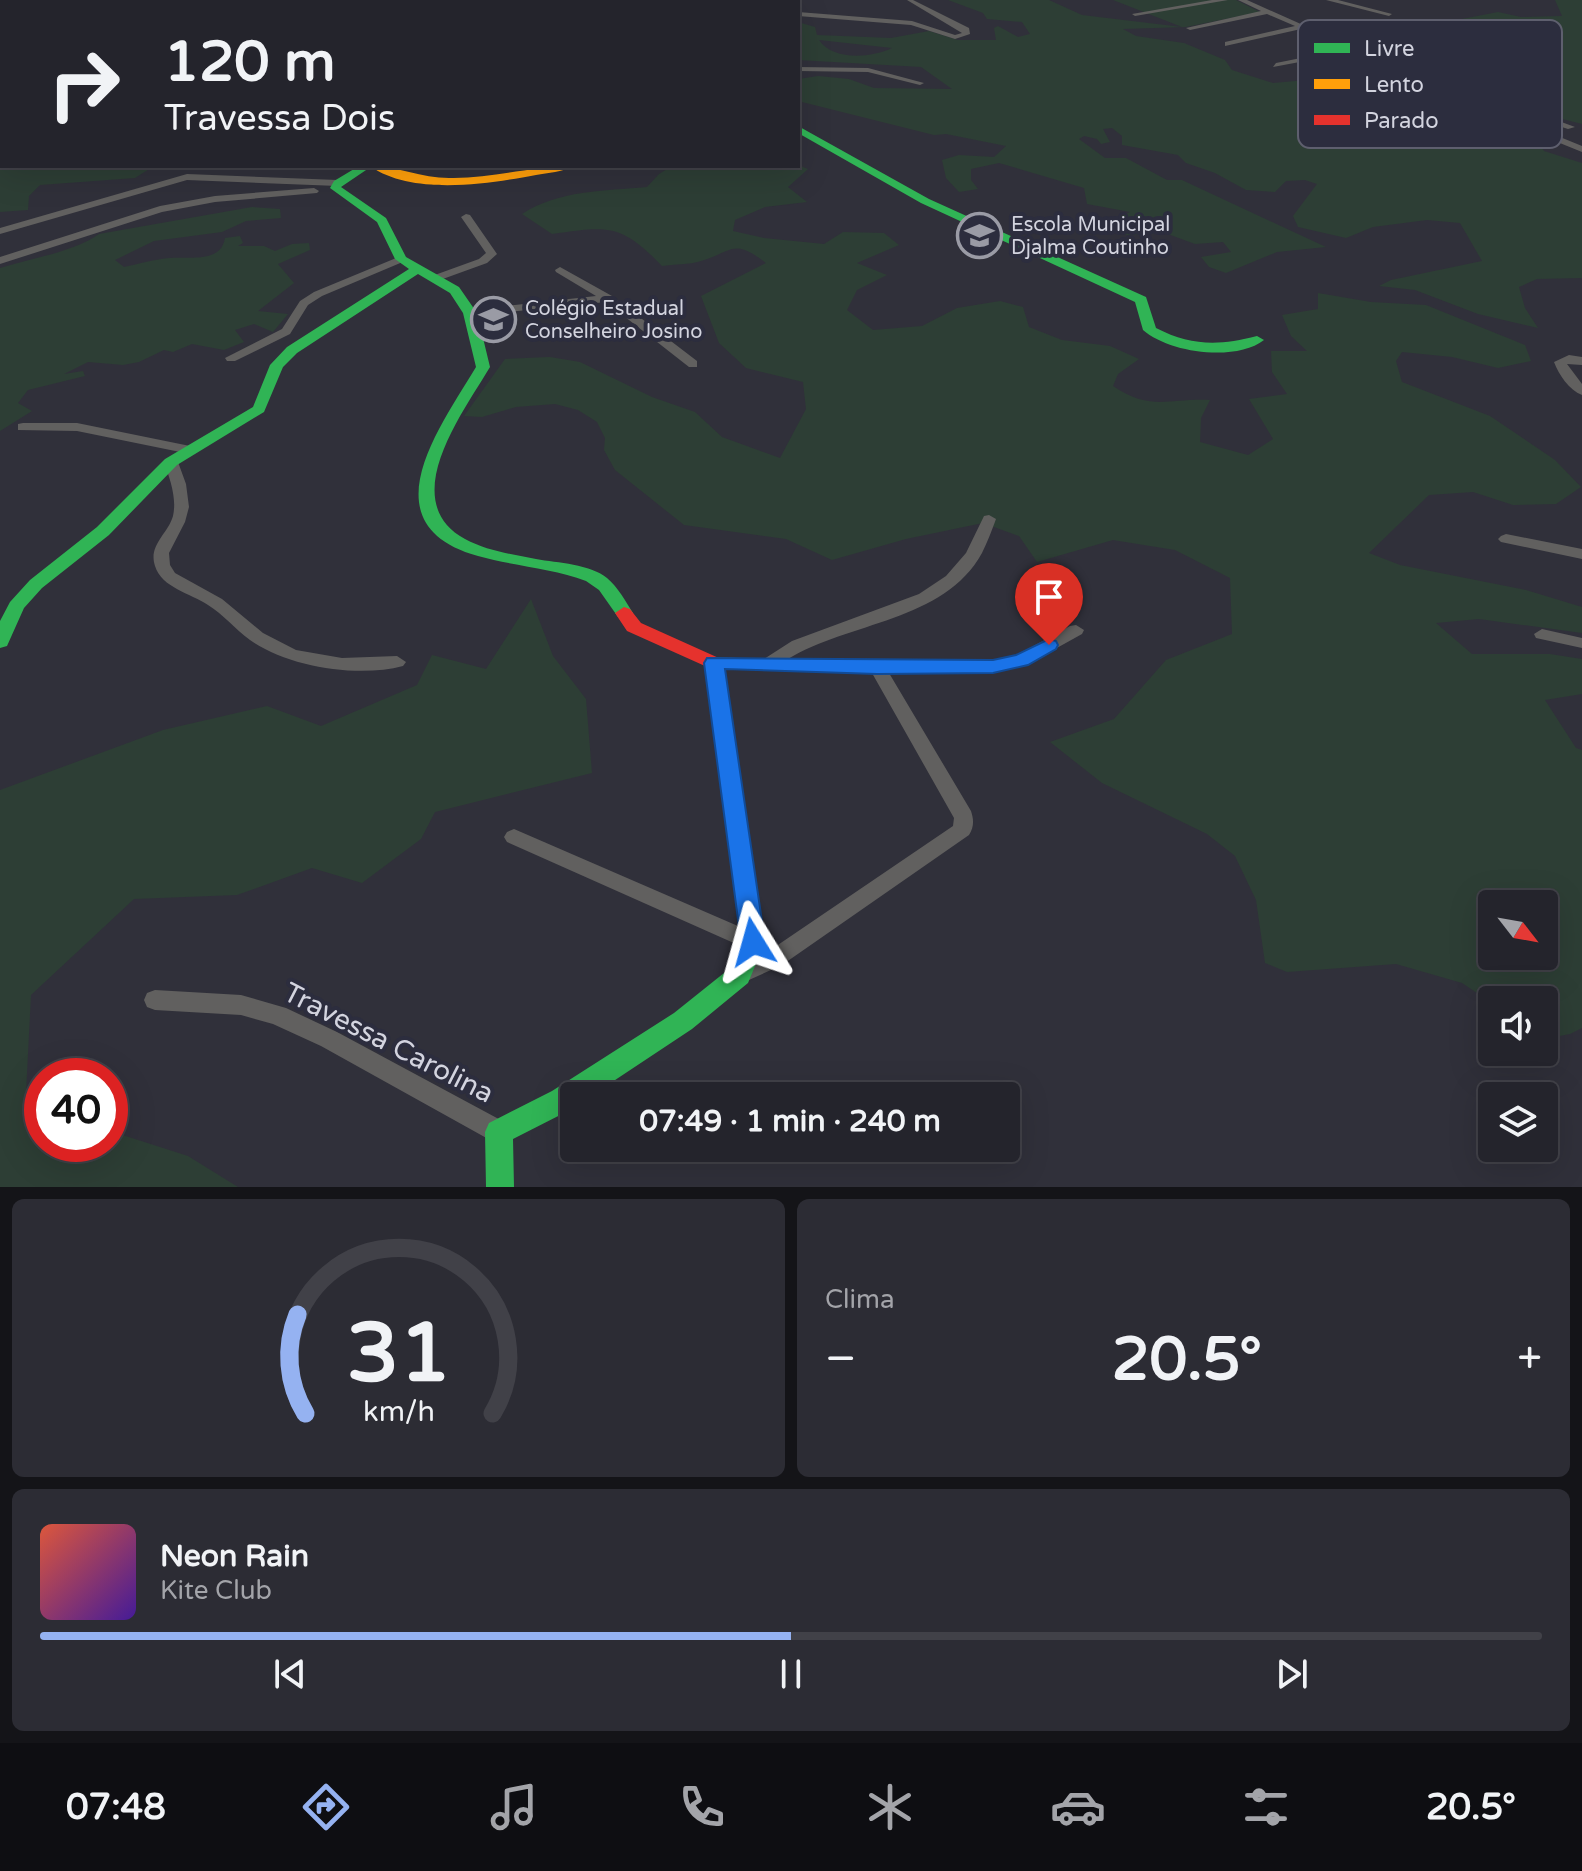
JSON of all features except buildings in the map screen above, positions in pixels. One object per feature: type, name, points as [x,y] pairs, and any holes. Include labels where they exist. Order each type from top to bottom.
[{"type":"street","points":[[1135,14],[1225,0]]},
{"type":"street","points":[[1241,0],[1298,26]]},
{"type":"street","points":[[1329,0],[1389,14]]},
{"type":"street","points":[[800,14],[912,23],[955,37],[966,34],[959,24],[910,1]]},
{"type":"street","points":[[1190,28],[1268,12]]},
{"type":"street","points":[[1228,44],[1298,28]]},
{"type":"street","points":[[1276,65],[1298,61]]},
{"type":"street","points":[[800,69],[868,70],[920,83]]},
{"type":"street","points":[[1562,124],[1571,127]]},
{"type":"street","points":[[800,130],[925,201],[1141,300],[1150,330],[1173,344],[1215,352],[1257,340]]},
{"type":"street","points":[[1562,141],[1582,149]]},
{"type":"street","points":[[0,261],[184,204],[336,186],[364,168]]},
{"type":"street","points":[[380,168],[408,179],[444,181],[505,177],[556,168]]},
{"type":"street","points":[[0,231],[187,177],[219,171],[336,186],[382,220],[409,264],[455,290],[470,313],[483,367],[432,456],[425,504],[434,523],[446,536],[477,552],[570,571],[601,582],[634,627],[714,663],[993,666],[1022,660],[1076,630]]},
{"type":"street","points":[[436,278],[483,261],[492,254],[466,217]]},
{"type":"street","points":[[231,358],[286,331],[309,299],[409,264]]},
{"type":"street","points":[[0,642],[23,595],[103,531],[171,462],[259,409],[277,365],[292,350],[409,264]]},
{"type":"street","points":[[560,270],[608,298],[693,364]]},
{"type":"street","points":[[470,313],[608,298]]},
{"type":"street","points":[[1582,361],[1562,360],[1561,367],[1582,391]]},
{"type":"street","points":[[23,427],[77,427],[190,450]]},
{"type":"street","points":[[171,462],[179,482],[181,501],[179,520],[162,546],[160,562],[166,576],[226,608],[260,640],[299,659],[339,666],[397,662]]},
{"type":"street","points":[[769,663],[809,638],[897,612],[945,588],[981,543],[989,519]]},
{"type":"street","points":[[1506,539],[1582,554]]},
{"type":"street","points":[[1542,634],[1582,643]]},
{"type":"street","points":[[714,663],[753,942],[739,976]]},
{"type":"street","points":[[500,1187],[499,1132],[574,1093],[683,1021],[739,976],[774,959],[962,830],[964,818],[961,811],[877,667]]},
{"type":"street","points":[[514,837],[753,942]]},
{"type":"street","name":"Travessa Carolina","points":[[155,1000],[241,1005],[278,1015],[329,1039],[499,1132]]},
{"type":"green space","points":[[948,0],[1049,0],[1082,15],[1182,27],[1113,0],[1236,0],[1260,12],[1186,27],[1123,29],[1136,36],[1184,43],[1225,60],[1232,70],[1273,83],[1298,81],[1298,148],[1542,148],[1582,163],[1582,278],[1537,279],[1519,287],[1525,308],[1538,328],[1478,314],[1415,290],[1379,286],[1391,280],[1482,261],[1460,223],[1427,220],[1373,227],[1346,238],[1298,227],[1293,216],[1317,184],[1305,180],[1286,181],[1275,192],[1246,190],[1215,173],[1186,163],[1178,155],[1122,145],[1122,136],[1112,128],[1103,129],[1110,142],[1101,144],[1097,139],[1084,136],[1079,139],[1105,158],[1126,158],[1167,180],[1182,180],[1326,247],[1277,252],[1226,273],[1209,267],[1201,257],[1231,252],[1223,242],[1195,244],[1165,233],[1128,235],[1089,224],[1114,220],[1130,212],[1087,204],[1084,188],[999,163],[971,169],[971,180],[978,189],[959,192],[946,178],[942,160],[959,155],[994,157],[1006,146],[946,134],[934,135],[800,102],[800,79],[818,76],[849,79],[874,88],[952,89],[921,67],[800,60],[800,23],[815,27],[817,35],[891,38],[929,31],[958,40],[996,40],[994,28],[998,26],[1018,37],[1030,34],[1022,22],[987,19],[983,13]],"holes":[[[819,40],[892,48],[853,56],[833,52]]]},
{"type":"green space","points":[[1555,0],[1582,0],[1582,124],[1562,119],[1562,20],[1457,20],[1498,12],[1521,17],[1562,16]]},
{"type":"green space","points":[[800,166],[808,169],[788,187],[807,202],[765,207],[735,220],[733,231],[764,238],[824,244],[843,232],[884,233],[899,245],[857,263],[887,275],[857,290],[847,310],[873,330],[922,326],[957,308],[1000,301],[1023,307],[1029,327],[1062,340],[1110,346],[1139,359],[1118,374],[1113,386],[1127,394],[1160,402],[1210,400],[1201,418],[1200,442],[1248,455],[1273,439],[1249,399],[1287,394],[1272,372],[1271,351],[1307,351],[1291,336],[1282,315],[1318,309],[1318,293],[1371,302],[1426,305],[1525,345],[1531,361],[1498,368],[1452,357],[1402,352],[1396,361],[1402,382],[1490,416],[1555,460],[1581,487],[1556,504],[1513,505],[1473,492],[1429,495],[1369,553],[1400,565],[1526,590],[1582,607],[1582,633],[1479,619],[1436,623],[1472,654],[1550,654],[1582,659],[1582,694],[1545,700],[1576,748],[1582,750],[1582,1028],[1558,1036],[1558,986],[1478,986],[1478,994],[1462,983],[1396,964],[1287,972],[1265,963],[1256,900],[1235,856],[1207,834],[1102,783],[1050,742],[1114,719],[1166,660],[1232,634],[1230,578],[1175,550],[1113,540],[1037,562],[1019,536],[983,523],[906,539],[832,560],[786,539],[684,525],[615,470],[604,450],[605,438],[597,422],[578,410],[555,404],[516,407],[482,417],[464,416],[505,359],[550,357],[580,362],[652,397],[695,412],[722,437],[780,458],[806,409],[803,382],[746,368],[719,343],[701,296],[766,263],[747,251],[734,249],[696,262],[662,266],[624,235],[601,229],[552,234],[522,214],[566,196],[647,187],[669,168]]},
{"type":"green space","points":[[0,168],[151,168],[135,178],[40,185],[29,196],[28,210],[0,212]]},
{"type":"green space","points":[[252,207],[280,209],[281,218],[246,221],[222,232],[154,241],[115,260],[124,267],[164,259],[203,257],[217,252],[225,238],[240,236],[243,243],[238,246],[264,246],[275,251],[292,244],[309,243],[310,250],[278,264],[294,283],[258,311],[288,314],[273,332],[254,324],[235,330],[244,342],[224,350],[192,344],[173,352],[164,350],[139,362],[123,365],[88,362],[64,374],[83,371],[85,376],[28,390],[18,403],[32,411],[0,431],[0,268],[65,250],[99,234]]},
{"type":"green space","points":[[531,599],[553,656],[586,699],[592,773],[435,812],[421,839],[362,883],[312,868],[237,895],[134,899],[31,995],[28,1058],[24,1058],[24,1162],[128,1162],[128,1137],[188,1156],[238,1187],[0,1187],[0,790],[163,730],[267,706],[321,726],[417,685],[432,655],[486,669]]},
{"type":"traffic: fast","points":[[800,130],[925,201],[1141,300],[1150,330],[1164,337],[1189,346],[1215,349],[1257,340]]},
{"type":"traffic: fast","points":[[364,168],[335,188],[382,220],[401,259],[455,290],[470,313],[483,367],[432,457],[426,488],[430,512],[441,530],[480,552],[580,573],[598,580],[624,613]]},
{"type":"traffic: fast","points":[[0,642],[16,606],[36,584],[103,531],[171,462],[259,409],[277,365],[292,350],[418,268]]},
{"type":"traffic: fast","points":[[500,1187],[499,1132],[562,1100],[683,1021],[739,976],[753,942]]},
{"type":"traffic: slow","points":[[380,168],[422,180],[446,182],[494,179],[556,168]]},
{"type":"traffic: jam","points":[[624,613],[634,627],[714,663],[753,942]]},
{"type":"place","name":"Escola Municipal Djalma Coutinho","points":[[980,236]]},
{"type":"place","name":"Colégio Estadual Conselheiro Josino","points":[[494,320]]},
{"type":"route","points":[[753,942],[714,663],[993,666],[1022,660],[1049,645]]}]
